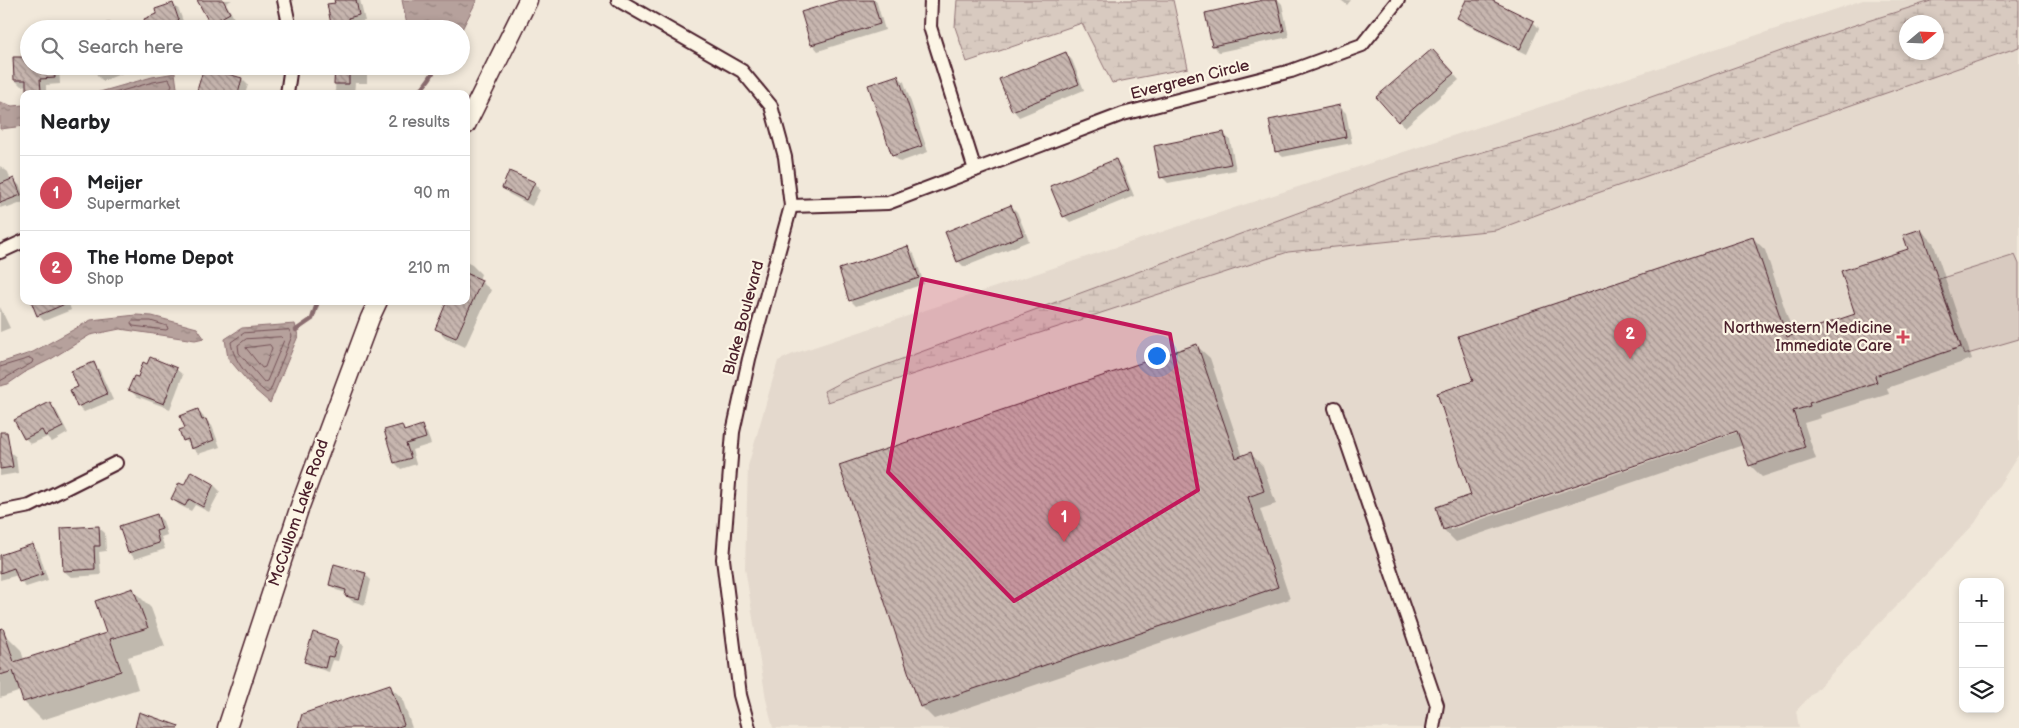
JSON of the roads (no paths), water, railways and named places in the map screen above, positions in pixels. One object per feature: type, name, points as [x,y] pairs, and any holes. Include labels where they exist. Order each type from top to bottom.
[{"type":"street","points":[[284,0],[288,20]]},
{"type":"street","points":[[470,117],[528,0]]},
{"type":"street","name":"Blake Boulevard","points":[[618,0],[742,70],[771,106],[785,157],[791,206],[749,359],[734,432],[723,558],[740,694],[749,728]]},
{"type":"street","points":[[931,0],[930,27],[975,170]]},
{"type":"street","name":"Evergreen Circle","points":[[791,206],[888,203],[1123,114],[1291,71],[1362,45],[1398,0]]},
{"type":"street","points":[[288,90],[290,75]]},
{"type":"street","points":[[0,252],[20,243]]},
{"type":"street","name":"McCullom Lake Road","points":[[227,728],[300,506],[376,305]]},
{"type":"street","points":[[1335,408],[1437,705],[1433,728]]},
{"type":"street","points":[[0,512],[30,506],[116,463]]},
{"type":"water","points":[[402,0],[477,0],[467,20],[406,20]]},
{"type":"water","points":[[175,75],[177,88],[174,90],[107,90],[152,77]]},
{"type":"water","points":[[0,102],[12,106],[20,105],[20,126],[0,129]]},
{"type":"water","points":[[136,315],[152,316],[197,328],[204,338],[195,340],[120,329],[90,335],[8,384],[0,386],[0,363],[33,352],[91,320]]},
{"type":"water","points":[[295,324],[298,336],[270,403],[254,389],[228,358],[225,339],[242,328]]},
{"type":"waterway","points":[[421,90],[432,75]]},
{"type":"waterway","points":[[296,330],[312,319],[317,305]]},
{"type":"place","name":"Northwestern Medicine Immediate Care","points":[[1903,337]]},
{"type":"place","name":"The Home Depot","points":[[1630,359]]},
{"type":"place","name":"Meijer","points":[[1064,542]]}]
